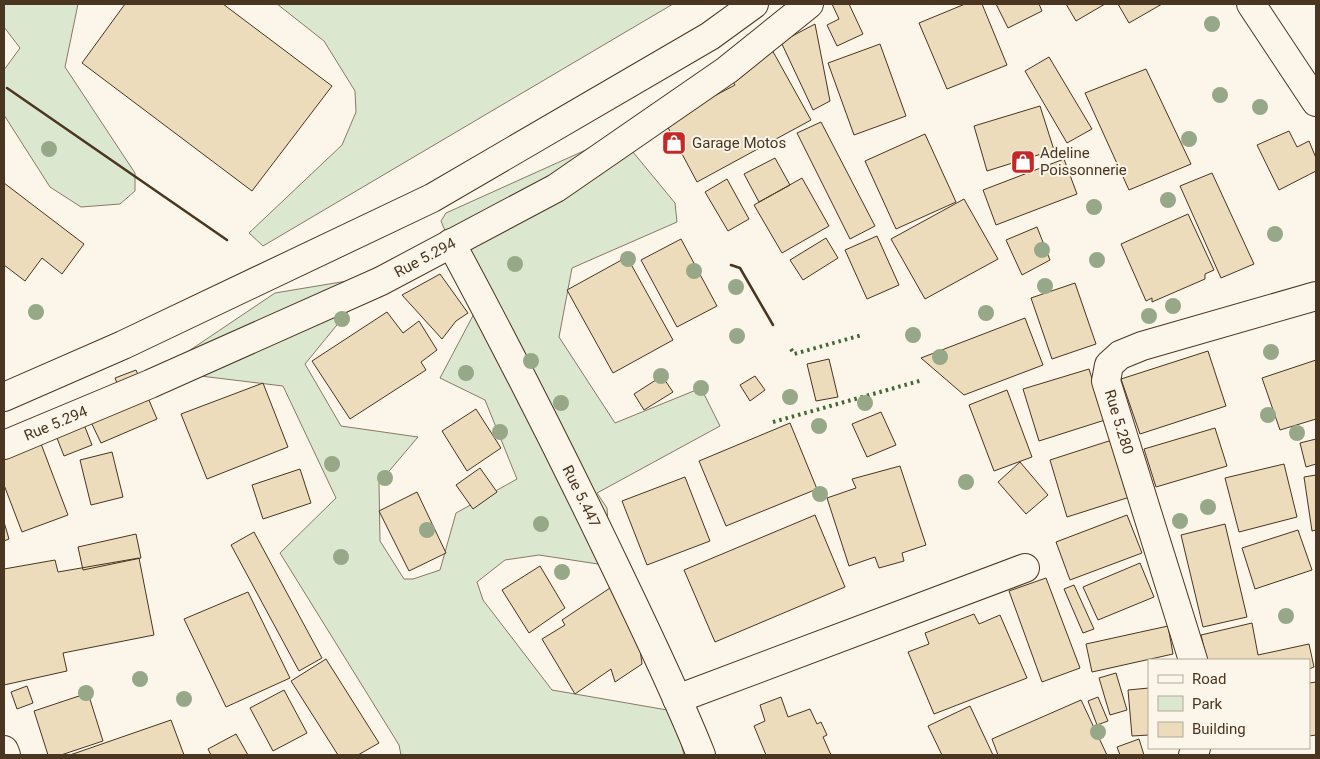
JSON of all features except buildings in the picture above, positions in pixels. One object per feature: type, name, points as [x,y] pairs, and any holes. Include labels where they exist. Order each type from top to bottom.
[{"type":"main road","points":[[4,397],[123,345],[432,198],[710,36],[754,4]]},
{"type":"main road","name":"Rue 5.294","points":[[4,445],[150,384],[380,282],[556,188],[727,70],[809,4]]},
{"type":"main road","points":[[1251,4],[1316,102]]},
{"type":"main road","name":"Rue 5.447","points":[[451,243],[562,456],[677,699],[701,755]]},
{"type":"main road","name":"Rue 5.280","points":[[1193,659],[1106,381],[1109,365],[1120,356],[1142,346],[1316,296]]},
{"type":"main road","points":[[677,699],[1025,568]]},
{"type":"main road","points":[[4,750],[6,755]]},
{"type":"green space","points":[[4,4],[78,4],[65,67],[135,173],[135,191],[120,204],[81,207],[50,187],[4,115],[4,70],[20,48],[4,27]]},
{"type":"green space","points":[[277,4],[673,4],[263,246],[249,233],[342,145],[356,112],[355,91],[324,41]]},
{"type":"green space","points":[[619,135],[675,203],[677,222],[572,268],[559,337],[615,423],[701,388],[720,426],[597,493],[607,508],[611,566],[539,555],[505,560],[477,582],[483,600],[552,690],[673,711],[684,755],[401,755],[399,745],[280,553],[336,498],[283,386],[159,371],[275,293],[377,276],[305,364],[341,426],[418,437],[379,483],[380,541],[404,579],[413,579],[440,570],[456,513],[517,479],[485,400],[440,378],[477,308],[441,221],[446,213]]},
{"type":"hedge","points":[[791,349],[794,354],[862,335]]},
{"type":"hedge","points":[[773,422],[923,380]]},
{"type":"wall","points":[[7,88],[227,240]]},
{"type":"wall","points":[[731,265],[740,268],[773,325]]},
{"type":"place","name":"Garage Motos","points":[[674,143]]},
{"type":"place","name":"Adeline Poissonnerie","points":[[1023,162]]}]
